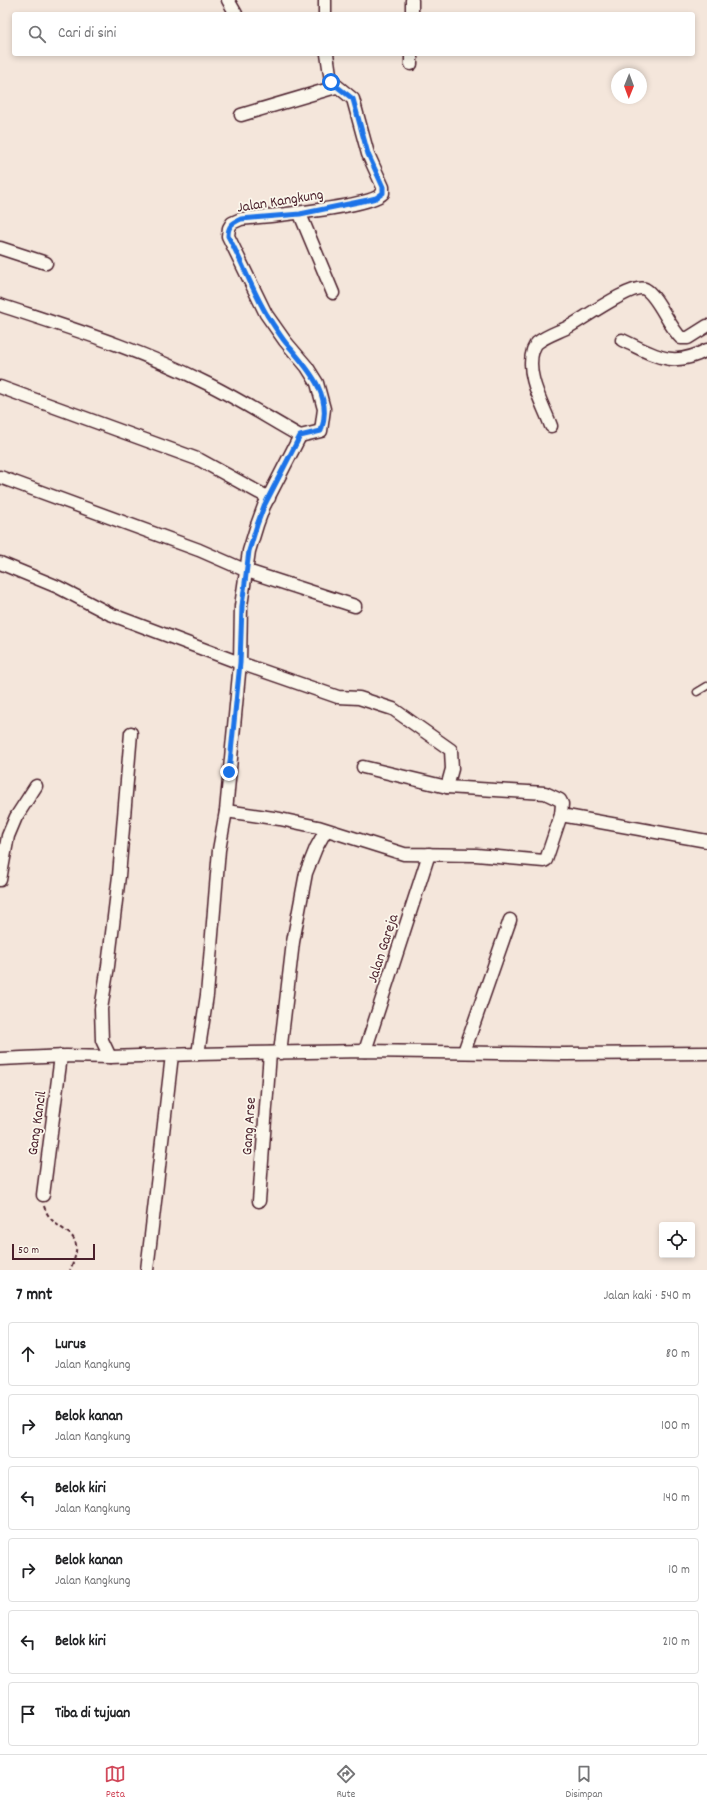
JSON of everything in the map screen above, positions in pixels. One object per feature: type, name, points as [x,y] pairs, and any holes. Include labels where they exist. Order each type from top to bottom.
[{"type":"street","points":[[228,0],[235,12]]},
{"type":"street","points":[[325,0],[325,12]]},
{"type":"street","points":[[412,0],[412,12]]},
{"type":"street","points":[[241,115],[336,87],[330,79],[327,56]]},
{"type":"street","name":"Jalan Kangkung","points":[[300,436],[321,431],[324,409],[321,392],[317,383],[306,367],[266,314],[228,236],[228,232],[232,223],[241,219],[300,214],[376,198],[383,193],[381,183],[368,154],[353,99],[336,87]]},
{"type":"street","points":[[300,214],[333,293]]},
{"type":"street","points":[[0,248],[46,263]]},
{"type":"street","points":[[551,426],[532,375],[532,359],[534,349],[537,343],[546,337],[570,326],[598,308],[632,290],[640,288],[646,289],[653,296],[681,338],[688,338],[707,326]]},
{"type":"street","points":[[0,305],[82,332],[197,379],[300,436],[257,525],[249,551],[242,606],[240,663],[226,811],[220,850],[207,995],[198,1054]]},
{"type":"street","points":[[622,340],[668,360],[688,359],[707,350]]},
{"type":"street","points":[[0,387],[200,460],[269,498]]},
{"type":"street","points":[[0,477],[199,550],[247,571],[355,606]]},
{"type":"street","points":[[0,563],[58,587],[110,614],[240,663],[338,697],[359,698],[393,709],[451,750],[452,769],[447,787]]},
{"type":"street","points":[[110,1057],[102,1040],[101,1009],[118,883],[132,733]]},
{"type":"street","points":[[226,811],[280,819],[326,830],[392,852],[404,854],[476,855],[546,860],[562,814],[562,804],[560,800],[545,793],[447,787],[363,767]]},
{"type":"street","points":[[0,880],[8,836],[16,817],[36,786]]},
{"type":"street","points":[[562,814],[707,841]]},
{"type":"street","name":"Gang Arse","points":[[259,1201],[275,1053],[293,942],[306,872],[316,848],[326,830]]},
{"type":"street","name":"Jalan Gareja","points":[[365,1051],[429,854]]},
{"type":"street","points":[[464,1052],[510,920]]},
{"type":"street","points":[[0,1059],[61,1056],[110,1057],[365,1051],[564,1054],[707,1053]]},
{"type":"street","points":[[146,1270],[172,1055]]},
{"type":"street","name":"Gang Kancil","points":[[43,1195],[61,1056]]},
{"type":"lane","points":[[697,692],[707,686]]},
{"type":"path","points":[[43,1195],[44,1204],[49,1218],[68,1231],[75,1243],[76,1255],[70,1270]]},
{"type":"route","points":[[229,772],[240,663],[242,606],[249,551],[264,506],[300,436],[321,431],[323,426],[324,402],[317,383],[266,314],[228,236],[228,232],[232,223],[241,219],[300,214],[376,198],[383,193],[383,187],[380,179],[368,154],[352,96],[336,87],[331,82]]}]
